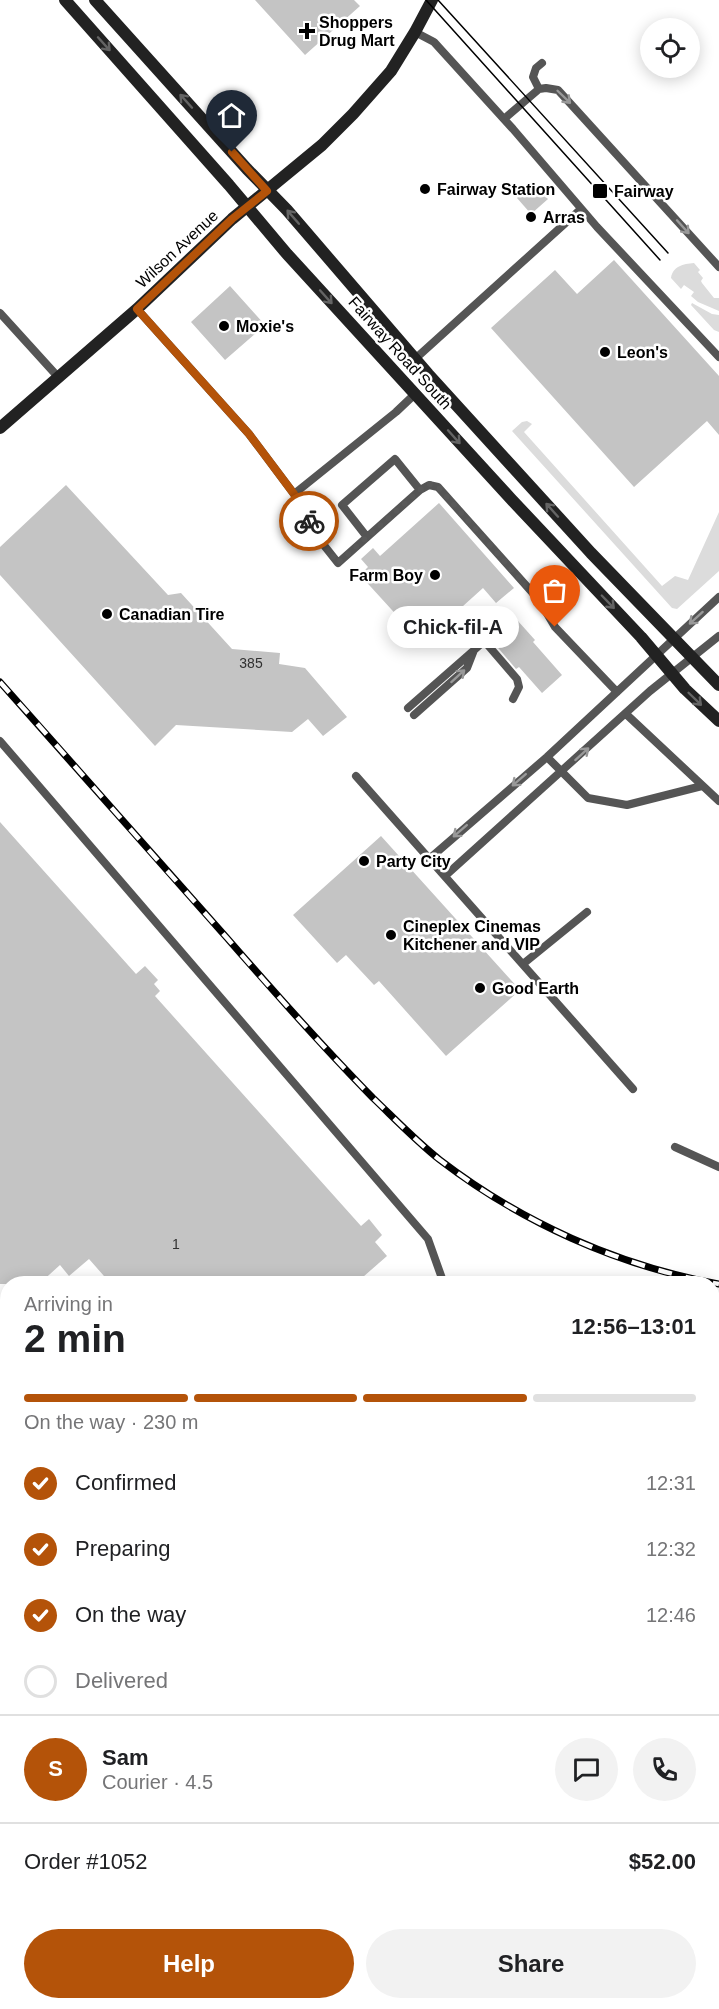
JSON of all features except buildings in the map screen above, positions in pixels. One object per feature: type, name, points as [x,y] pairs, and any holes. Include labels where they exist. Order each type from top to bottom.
[{"type":"main road","name":"Fairway Road South","points":[[65,0],[415,394],[656,654],[685,689],[719,721]]},
{"type":"main road","name":"Fairway Road South","points":[[95,0],[267,191],[287,210],[415,360],[583,544],[719,686]]},
{"type":"main road","name":"Wilson Avenue","points":[[0,428],[137,309],[247,207],[322,145],[391,71],[432,0]]},
{"type":"lane","points":[[415,32],[434,42],[581,209],[719,357]]},
{"type":"lane","points":[[539,89],[532,77],[536,68],[542,63]]},
{"type":"lane","points":[[504,119],[539,89],[552,88],[562,94],[719,267]]},
{"type":"lane","points":[[415,360],[581,209]]},
{"type":"lane","points":[[137,309],[249,434],[294,494],[319,539],[338,563],[420,490],[429,484],[438,487],[539,600],[555,627],[617,692]]},
{"type":"lane","points":[[0,313],[59,378]]},
{"type":"lane","points":[[294,494],[415,394]]},
{"type":"lane","points":[[367,537],[342,505],[394,459],[420,490]]},
{"type":"lane","points":[[429,858],[547,757],[719,597]]},
{"type":"lane","points":[[444,876],[650,691],[719,636]]},
{"type":"lane","points":[[408,708],[482,642],[486,643],[513,672],[519,687],[513,699]]},
{"type":"lane","points":[[414,715],[467,668],[474,650]]},
{"type":"lane","points":[[626,714],[719,801]]},
{"type":"lane","points":[[0,741],[429,1239],[441,1276]]},
{"type":"lane","points":[[547,757],[588,798],[627,805],[702,786]]},
{"type":"lane","points":[[356,776],[633,1089]]},
{"type":"lane","points":[[523,964],[587,912]]},
{"type":"lane","points":[[675,1147],[719,1167]]},
{"type":"shaded area","points":[[694,263],[700,270],[698,272],[703,278],[702,283],[714,298],[719,298],[719,311],[698,302],[691,296],[694,292],[684,285],[681,289],[671,278],[676,268]]},
{"type":"shaded area","points":[[692,303],[712,314],[719,315],[719,332],[714,330],[691,305]]},
{"type":"shaded area","points":[[527,421],[532,424],[524,432],[662,586],[675,576],[688,580],[719,512],[719,571],[677,609],[672,608],[512,431],[522,422]]},
{"type":"tram line","points":[[426,0],[660,260]]},
{"type":"tram line","points":[[438,0],[668,253]]},
{"type":"railway","points":[[0,682],[317,1039],[373,1098],[431,1153],[471,1182],[537,1222],[608,1253],[681,1276]]},
{"type":"way so far","points":[[309,521],[319,539],[338,563],[420,490],[429,484],[438,487],[539,600],[555,627]]},
{"type":"place","name":"Shoppers Drug Mart","points":[[307,31]]},
{"type":"place","name":"Fairway Station","points":[[425,189]]},
{"type":"place","name":"Fairway","points":[[600,191]]},
{"type":"place","name":"Arras","points":[[531,217]]},
{"type":"place","name":"Moxie's","points":[[224,326]]},
{"type":"place","name":"Leon's","points":[[605,352]]},
{"type":"place","name":"Farm Boy","points":[[435,575]]},
{"type":"place","name":"Canadian Tire","points":[[107,614]]},
{"type":"place","name":"Chick-fil-A","points":[[555,627]]},
{"type":"place","name":"Party City","points":[[364,861]]},
{"type":"place","name":"Cineplex Cinemas Kitchener and VIP","points":[[391,935]]},
{"type":"place","name":"Good Earth","points":[[480,988]]},
{"type":"route","points":[[232,152],[267,191],[232,219],[137,309],[249,434],[294,494],[309,521]]}]
